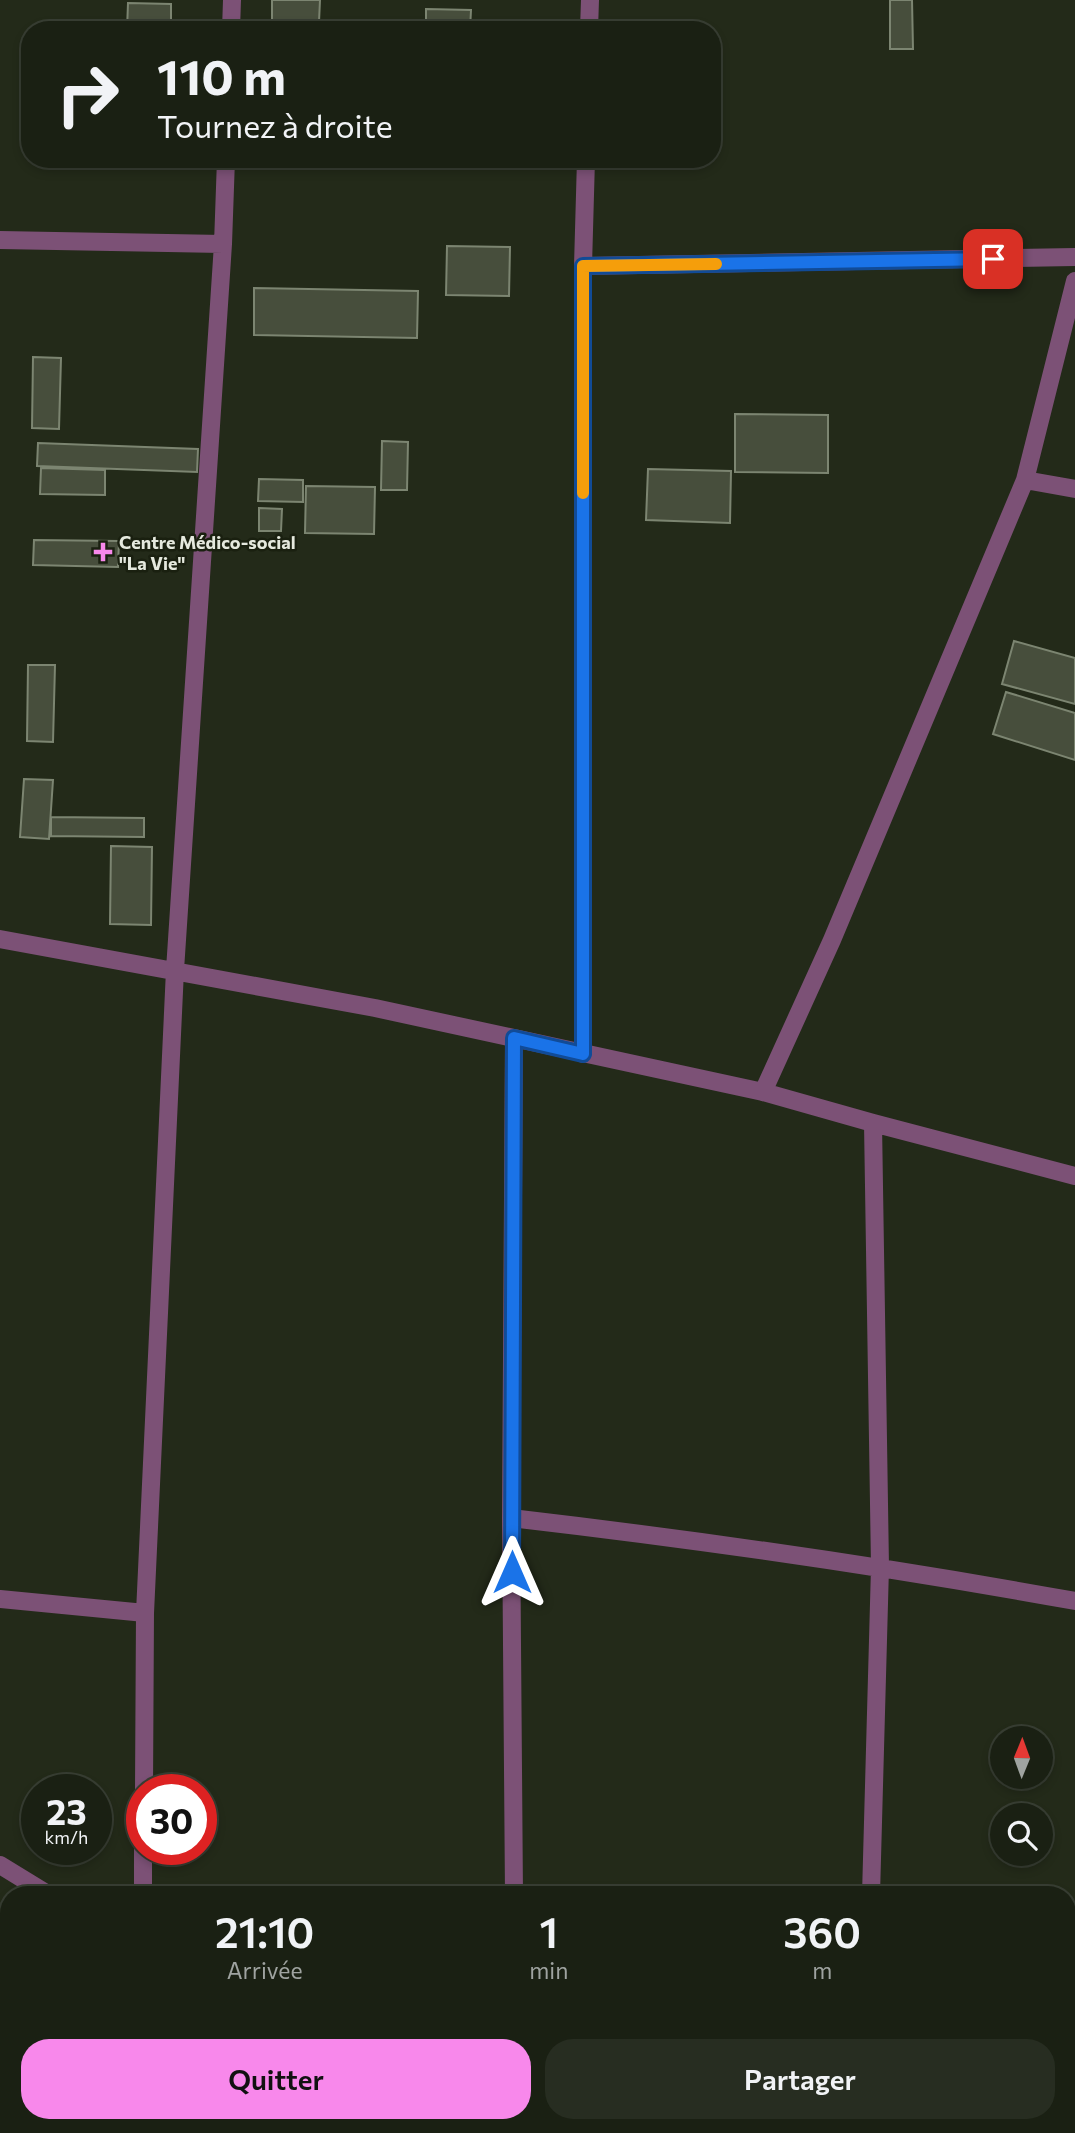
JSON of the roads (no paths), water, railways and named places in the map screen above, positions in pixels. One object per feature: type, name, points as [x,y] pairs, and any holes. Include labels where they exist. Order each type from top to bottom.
[{"type":"street","points":[[231,21],[232,0]]},
{"type":"street","points":[[589,21],[590,0]]},
{"type":"street","points":[[144,1774],[145,1613],[175,970],[223,244],[226,168]]},
{"type":"street","points":[[583,1054],[583,266],[586,168]]},
{"type":"street","points":[[0,240],[223,244]]},
{"type":"street","points":[[583,266],[1075,257]]},
{"type":"street","points":[[763,1092],[832,940],[1025,480],[1075,281]]},
{"type":"street","points":[[1025,480],[1075,489]]},
{"type":"street","points":[[0,939],[374,1008],[763,1092],[1075,1176]]},
{"type":"street","points":[[514,1038],[511,1518],[514,1886]]},
{"type":"street","points":[[871,1886],[880,1567],[873,1123]]},
{"type":"street","points":[[511,1518],[688,1539],[880,1567],[1075,1601]]},
{"type":"street","points":[[0,1599],[145,1613]]},
{"type":"street","points":[[0,1865],[34,1886]]},
{"type":"street","points":[[143,1865],[143,1886]]},
{"type":"place","name":"Centre Médico-social \"La Vie\"","points":[[103,552]]}]
